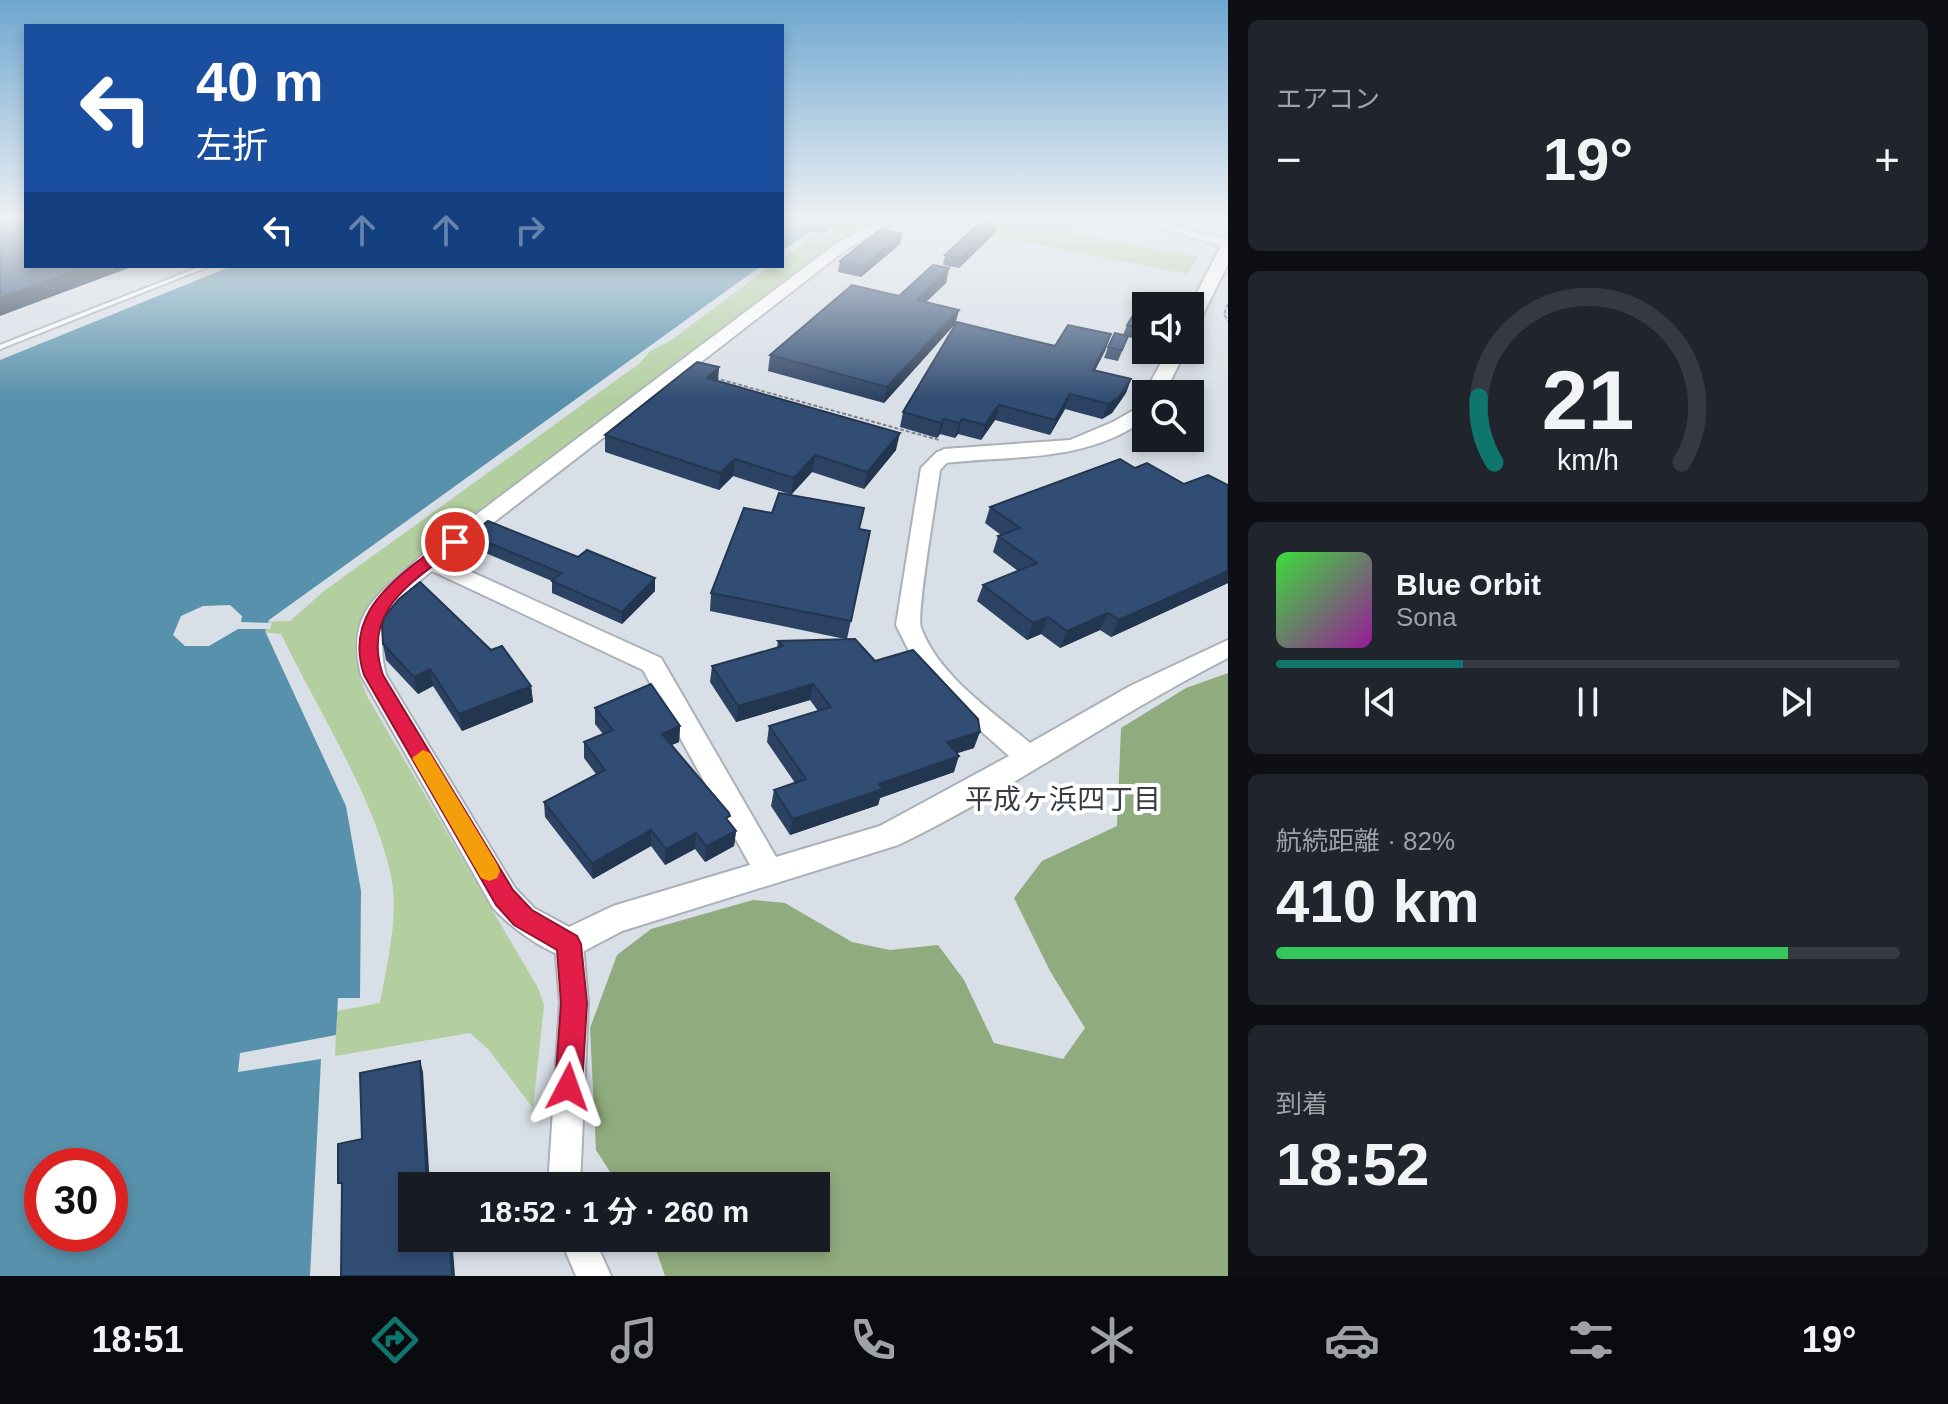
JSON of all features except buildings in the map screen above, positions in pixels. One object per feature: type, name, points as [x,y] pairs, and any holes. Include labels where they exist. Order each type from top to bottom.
[{"type":"main road","points":[[947,449],[1045,451],[1083,445],[1123,428],[1132,421]]},
{"type":"street","points":[[569,944],[523,918],[504,898],[374,675],[367,656],[369,629],[378,609],[395,588],[797,281]]},
{"type":"street","points":[[947,449],[931,468],[908,625],[924,657],[963,700],[1027,756]]},
{"type":"street","points":[[429,561],[652,664],[769,872]]},
{"type":"street","points":[[569,944],[613,920],[888,836],[928,817],[1139,692],[1228,648]]},
{"type":"street","points":[[565,1172],[574,1003],[569,944]]},
{"type":"street","points":[[583,1252],[594,1276]]},
{"type":"lane","points":[[0,347],[170,281]]},
{"type":"path","points":[[1228,304],[1224,314],[1228,321]]},
{"type":"path","points":[[681,369],[913,435],[947,449]]},
{"type":"green space","points":[[751,281],[786,281],[399,573],[370,605],[356,639],[356,661],[367,696],[538,988],[544,1005],[533,1108],[488,1049],[470,1033],[335,1056],[337,1011],[380,1003],[393,926],[392,881],[385,851],[360,788],[281,634],[239,630],[244,622],[290,621],[324,591],[640,363],[650,351],[670,341]]},
{"type":"green space","points":[[1228,673],[1228,1276],[665,1276],[657,1252],[830,1252],[830,1172],[610,1172],[596,1150],[590,1028],[617,955],[651,929],[753,900],[785,903],[852,942],[890,950],[938,945],[964,980],[994,1043],[1063,1059],[1085,1028],[1050,971],[1014,898],[1042,861],[1117,826],[1121,728],[1186,688]]},
{"type":"water","points":[[196,281],[741,281],[269,620],[265,631],[346,806],[361,891],[360,998],[338,998],[336,1035],[240,1053],[238,1072],[321,1059],[310,1276],[0,1276],[0,360]]},
{"type":"pier","points":[[230,605],[242,616],[241,622],[272,623],[270,629],[238,629],[209,646],[185,646],[173,635],[181,616],[203,606]]},
{"type":"slow traffic","points":[[423,758],[489,871]]},
{"type":"district","name":"平成ヶ浜四丁目","points":[[1063,799]]},
{"type":"route","points":[[455,542],[395,588],[378,609],[369,629],[367,656],[374,675],[504,898],[523,918],[569,944],[574,1003],[568,1087]]}]
